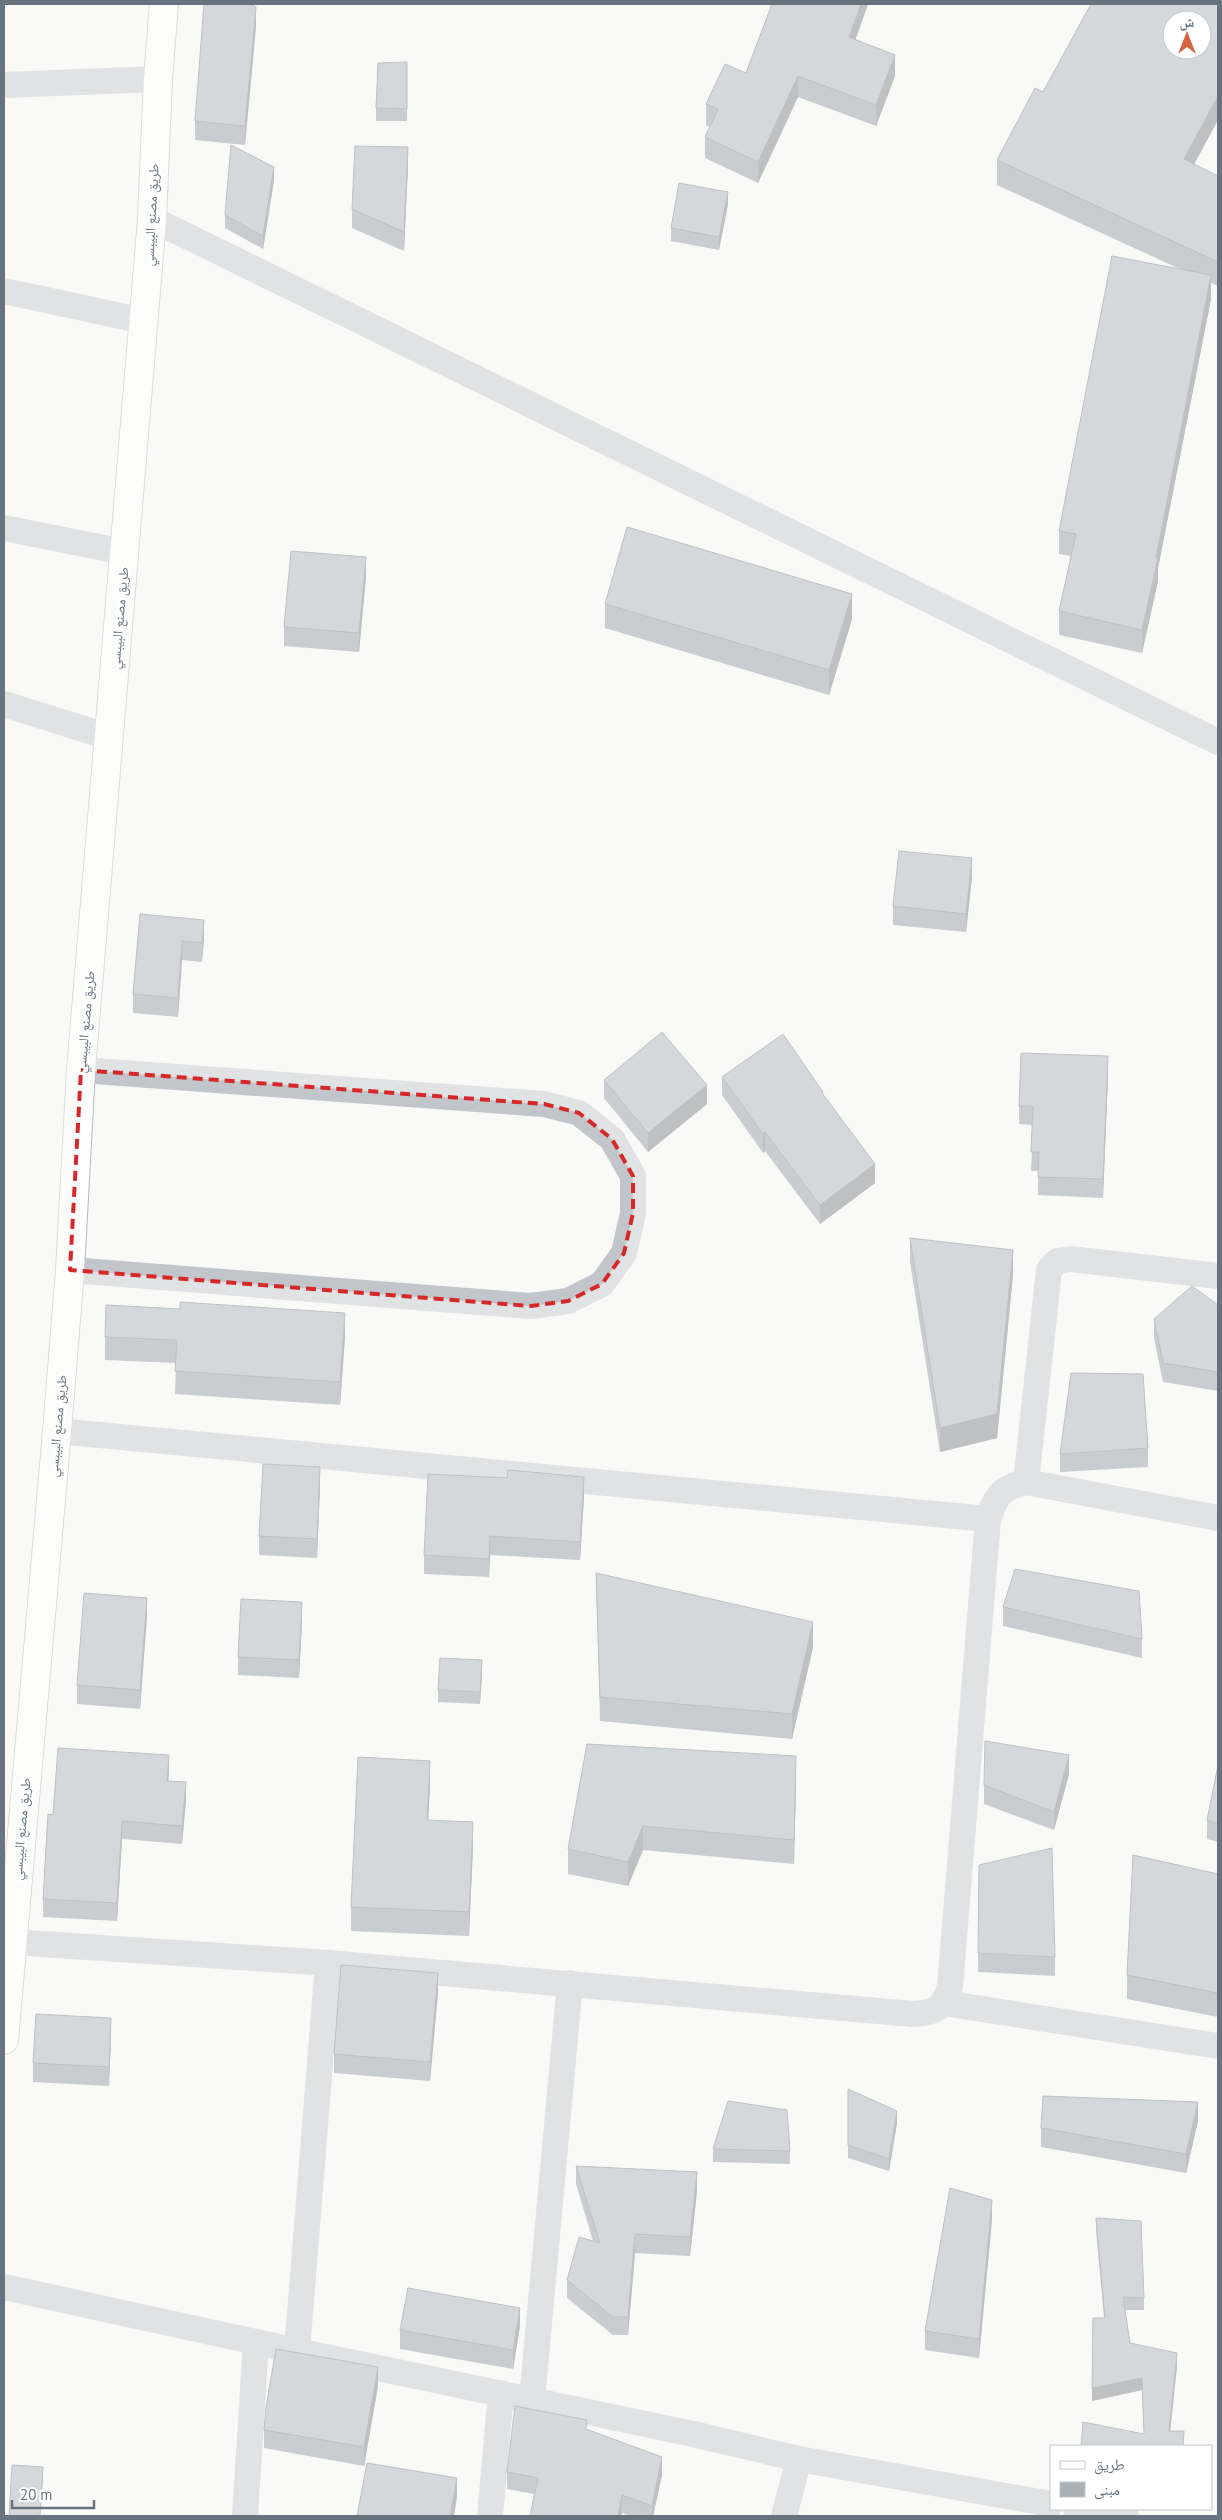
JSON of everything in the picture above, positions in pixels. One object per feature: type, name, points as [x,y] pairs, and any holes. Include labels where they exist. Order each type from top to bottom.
[{"type":"main road","name":"طريق مصنع البيبسي","points":[[4,2040],[70,1270],[81,1070],[152,219],[158,80],[164,4]]},
{"type":"street","points":[[4,86],[158,80]]},
{"type":"street","points":[[152,219],[1218,742]]},
{"type":"street","points":[[4,291],[144,321]]},
{"type":"street","points":[[4,528],[124,552]]},
{"type":"street","points":[[4,704],[109,737]]},
{"type":"street","points":[[70,1270],[531,1306],[568,1301],[602,1284],[624,1253],[633,1213],[632,1176],[612,1139],[579,1113],[544,1104],[81,1070]]},
{"type":"street","points":[[1026,1482],[1049,1270],[1057,1261],[1071,1259],[1218,1276]]},
{"type":"street","points":[[57,1431],[988,1519]]},
{"type":"street","points":[[12,1942],[328,1963],[914,2014],[932,2012],[944,2003],[950,1987],[988,1519],[996,1498],[1007,1487],[1026,1482],[1218,1518]]},
{"type":"street","points":[[297,2351],[328,1963]]},
{"type":"street","points":[[532,2400],[570,1983]]},
{"type":"street","points":[[944,2003],[1218,2046]]},
{"type":"street","points":[[4,2287],[799,2459],[1050,2504]]},
{"type":"street","points":[[245,2516],[256,2342]]},
{"type":"street","points":[[490,2516],[500,2393]]},
{"type":"street","points":[[784,2516],[799,2459]]},
{"type":"street","points":[[1085,2512],[1126,2516]]},
{"type":"highlighted area","points":[[81,1070],[544,1104],[579,1113],[612,1139],[633,1176],[633,1213],[624,1253],[602,1284],[568,1301],[531,1306],[70,1270]]},
{"type":"building","points":[[204,4],[250,4],[256,7],[245,126],[195,121]]},
{"type":"building","points":[[772,4],[861,4],[849,37],[895,55],[876,105],[798,76],[758,162],[705,137],[718,109],[706,104],[725,64],[746,73]]},
{"type":"building","points":[[1091,4],[1218,4],[1218,96],[1184,159],[1218,176],[1218,262],[997,160],[1035,88],[1043,92]]},
{"type":"building","points":[[407,62],[407,109],[376,108],[378,63]]},
{"type":"building","points":[[231,145],[274,167],[263,236],[225,215]]},
{"type":"building","points":[[355,146],[408,147],[404,232],[352,209]]},
{"type":"building","points":[[679,183],[728,192],[719,237],[671,228]]},
{"type":"building","points":[[1112,256],[1211,275],[1156,558],[1158,558],[1142,630],[1059,611],[1076,534],[1059,531]]},
{"type":"building","points":[[627,527],[852,594],[829,670],[605,604]]},
{"type":"building","points":[[291,551],[366,557],[359,633],[284,627]]},
{"type":"building","points":[[899,851],[972,858],[966,914],[893,906]]},
{"type":"building","points":[[140,914],[204,920],[202,943],[182,941],[178,998],[133,994]]},
{"type":"building","points":[[662,1032],[707,1085],[648,1133],[604,1080]]},
{"type":"building","points":[[783,1034],[822,1093],[875,1164],[820,1205],[765,1132],[763,1134],[722,1077]]},
{"type":"building","points":[[1021,1053],[1108,1056],[1103,1179],[1038,1177],[1039,1152],[1031,1152],[1033,1106],[1019,1106]]},
{"type":"building","points":[[910,1238],[1013,1250],[997,1414],[940,1428]]},
{"type":"building","points":[[1192,1286],[1218,1305],[1218,1372],[1163,1363],[1154,1319]]},
{"type":"building","points":[[180,1302],[345,1313],[340,1382],[175,1371],[177,1340],[105,1337],[106,1305],[180,1309]]},
{"type":"building","points":[[1071,1373],[1143,1374],[1148,1448],[1060,1454]]},
{"type":"building","points":[[263,1464],[320,1467],[317,1539],[259,1536]]},
{"type":"building","points":[[508,1470],[584,1477],[580,1542],[490,1536],[489,1559],[424,1555],[428,1474],[507,1478]]},
{"type":"building","points":[[1015,1569],[1139,1591],[1142,1639],[1003,1607]]},
{"type":"building","points":[[596,1573],[813,1622],[792,1714],[600,1697]]},
{"type":"building","points":[[84,1593],[147,1598],[140,1690],[77,1685]]},
{"type":"building","points":[[241,1599],[302,1602],[299,1660],[238,1657]]},
{"type":"building","points":[[440,1658],[482,1660],[480,1692],[438,1690]]},
{"type":"building","points":[[985,1741],[1069,1755],[1054,1812],[984,1785]]},
{"type":"building","points":[[587,1744],[796,1756],[794,1840],[643,1826],[628,1862],[568,1849]]},
{"type":"building","points":[[58,1748],[169,1755],[167,1781],[186,1782],[182,1826],[122,1821],[117,1903],[43,1899],[48,1814],[53,1815]]},
{"type":"building","points":[[358,1757],[430,1761],[427,1820],[473,1822],[469,1912],[351,1907]]},
{"type":"building","points":[[1218,1765],[1218,1824],[1207,1820]]},
{"type":"building","points":[[1052,1848],[1055,1957],[978,1953],[979,1865]]},
{"type":"building","points":[[1133,1855],[1218,1874],[1218,1993],[1127,1975]]},
{"type":"building","points":[[341,1965],[438,1973],[430,2062],[334,2054]]},
{"type":"building","points":[[36,2014],[111,2018],[109,2067],[33,2063]]},
{"type":"building","points":[[848,2089],[897,2111],[889,2159],[848,2145]]},
{"type":"building","points":[[1043,2096],[1198,2102],[1186,2154],[1041,2128]]},
{"type":"building","points":[[728,2101],[787,2110],[790,2151],[713,2149]]},
{"type":"building","points":[[576,2166],[697,2172],[690,2237],[635,2234],[628,2317],[613,2317],[567,2280],[579,2237],[600,2243]]},
{"type":"building","points":[[950,2188],[992,2200],[979,2339],[925,2331]]},
{"type":"building","points":[[1096,2218],[1141,2221],[1144,2298],[1123,2297],[1130,2343],[1177,2353],[1169,2431],[1184,2431],[1183,2445],[1081,2445],[1083,2422],[1144,2434],[1142,2378],[1092,2388],[1093,2318],[1105,2318]]},
{"type":"building","points":[[408,2288],[520,2308],[513,2350],[400,2330]]},
{"type":"building","points":[[276,2349],[378,2367],[364,2447],[264,2430]]},
{"type":"building","points":[[515,2406],[587,2420],[586,2429],[662,2457],[652,2506],[622,2495],[618,2516],[530,2516],[538,2478],[507,2472]]},
{"type":"building","points":[[367,2463],[457,2478],[450,2516],[357,2516]]},
{"type":"building","points":[[12,2465],[43,2467],[40,2516],[9,2516]]}]
